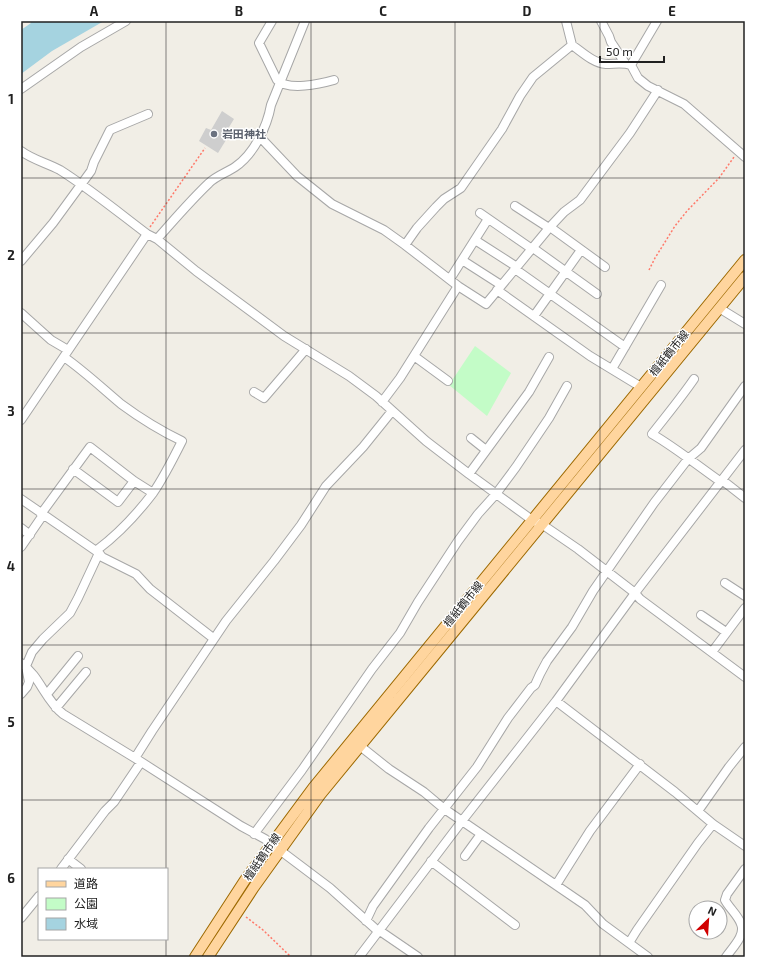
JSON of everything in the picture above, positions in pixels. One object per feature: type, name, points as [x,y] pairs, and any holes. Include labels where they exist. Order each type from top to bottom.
[{"type":"main road","name":"檀紙鶴市線","points":[[195,957],[245,880],[341,753],[745,260]]},
{"type":"main road","name":"檀紙鶴市線","points":[[208,957],[280,850],[320,795],[745,276]]},
{"type":"street","points":[[21,89],[81,47],[126,21]]},
{"type":"street","points":[[272,21],[259,43],[277,80],[284,85],[320,84],[334,80]]},
{"type":"street","points":[[157,239],[210,181],[235,167],[243,160],[260,137],[305,21]]},
{"type":"street","points":[[566,21],[572,45],[597,62],[606,64],[628,64]]},
{"type":"street","points":[[601,21],[611,42],[638,78],[648,86],[684,104],[742,154]]},
{"type":"street","points":[[628,64],[657,21]]},
{"type":"street","points":[[405,244],[436,207],[461,188],[502,129],[520,96],[533,77],[572,45]]},
{"type":"street","points":[[260,137],[297,176],[332,204],[384,230],[405,244],[458,286],[486,304],[550,227],[564,212],[580,200],[622,144],[658,90]]},
{"type":"street","points":[[21,261],[53,223],[92,171],[94,162],[110,130],[148,114]]},
{"type":"street","points":[[21,151],[27,156],[58,169],[82,185],[147,234],[157,239],[196,271],[284,336],[350,376],[426,441],[469,474],[606,571],[640,599],[745,677]]},
{"type":"street","points":[[515,206],[550,227],[605,267]]},
{"type":"street","points":[[480,213],[597,294]]},
{"type":"street","points":[[450,279],[488,219]]},
{"type":"street","points":[[21,420],[147,234]]},
{"type":"street","points":[[475,240],[625,347]]},
{"type":"street","points":[[534,316],[582,250]]},
{"type":"street","points":[[462,260],[534,316],[590,356],[641,387]]},
{"type":"street","points":[[612,370],[661,285]]},
{"type":"street","points":[[382,402],[400,378],[458,286]]},
{"type":"street","points":[[719,308],[745,324]]},
{"type":"street","points":[[21,313],[122,404],[161,430],[182,441],[153,493],[127,523],[98,552],[70,613],[32,652],[24,664],[29,682],[21,694]]},
{"type":"street","points":[[254,392],[264,398],[306,349]]},
{"type":"street","points":[[414,356],[448,381]]},
{"type":"street","points":[[469,474],[529,392],[549,357]]},
{"type":"street","points":[[694,379],[652,434],[745,498]]},
{"type":"street","points":[[254,834],[302,770],[372,669],[400,633],[418,602],[458,541],[478,514],[496,494],[520,461],[549,418],[567,386]]},
{"type":"street","points":[[366,921],[379,898],[444,808],[477,767],[508,718],[535,685],[547,660],[572,627],[606,571],[664,488],[688,459],[701,448],[745,386]]},
{"type":"street","points":[[62,868],[104,811],[114,802],[213,638],[292,537],[326,486],[363,447],[392,411]]},
{"type":"street","points":[[471,438],[486,450]]},
{"type":"street","points":[[21,547],[73,469],[90,447],[134,481],[153,493]]},
{"type":"street","points":[[359,957],[462,821],[556,701],[635,594],[745,450]]},
{"type":"street","points":[[73,469],[118,502],[134,481]]},
{"type":"street","points":[[21,499],[98,552],[102,557],[136,574],[150,589],[213,638]]},
{"type":"street","points":[[21,528],[30,534]]},
{"type":"street","points":[[725,583],[745,596]]},
{"type":"street","points":[[712,652],[745,608]]},
{"type":"street","points":[[701,615],[726,632]]},
{"type":"street","points":[[47,694],[78,656]]},
{"type":"street","points":[[24,664],[35,675],[56,708],[280,850],[330,888],[379,932],[418,957]]},
{"type":"street","points":[[56,708],[86,672]]},
{"type":"street","points":[[556,701],[640,764],[714,824],[745,846]]},
{"type":"street","points":[[360,746],[388,769],[424,792],[462,821],[585,905],[603,924],[648,957]]},
{"type":"street","points":[[698,811],[729,766],[745,747]]},
{"type":"street","points":[[556,885],[590,831],[640,764]]},
{"type":"street","points":[[629,943],[698,843],[714,824]]},
{"type":"street","points":[[465,856],[481,834]]},
{"type":"street","points":[[68,859],[79,868]]},
{"type":"street","points":[[432,861],[515,925]]},
{"type":"street","points":[[726,957],[741,935],[742,929],[741,924],[725,900],[727,894],[745,869]]},
{"type":"street","points":[[21,918],[38,897]]},
{"type":"path","points":[[147,234],[148,229],[205,148]]},
{"type":"path","points":[[650,270],[655,258],[679,221],[742,154]]},
{"type":"path","points":[[238,911],[263,930],[291,957]]},
{"type":"shaded area","name":"岩田神社","points":[[222,111],[234,119],[223,137],[226,140],[218,153],[199,141],[206,128],[211,130]]},
{"type":"green space","points":[[475,346],[511,373],[487,416],[449,385]]},
{"type":"water","points":[[30,21],[104,21],[52,51],[21,74],[21,30],[31,23]]},
{"type":"place","name":"岩田神社","points":[[214,134]]}]
